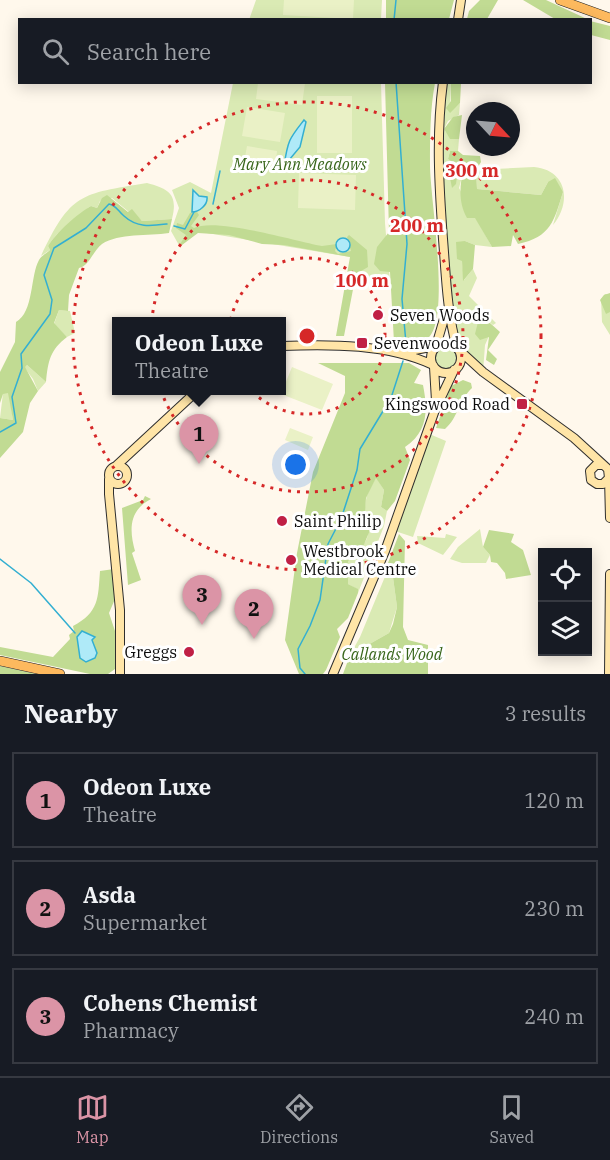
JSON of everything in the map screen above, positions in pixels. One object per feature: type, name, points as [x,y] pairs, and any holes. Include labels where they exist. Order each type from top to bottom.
[{"type":"main road","points":[[560,0],[585,12],[610,18]]},
{"type":"main road","points":[[0,661],[60,674]]},
{"type":"street","points":[[458,18],[461,0]]},
{"type":"street","points":[[458,18],[466,0]]},
{"type":"street","points":[[333,674],[385,551],[435,410],[461,358],[448,301],[438,164],[443,84]]},
{"type":"street","points":[[435,410],[436,388],[431,355],[444,328],[448,301]]},
{"type":"street","points":[[286,346],[346,347],[401,352],[445,343],[458,349],[483,372],[534,407],[608,469],[610,518]]},
{"type":"street","points":[[401,352],[446,373],[472,368],[483,372]]},
{"type":"street","points":[[119,672],[120,610],[109,472],[193,395]]},
{"type":"street","points":[[581,445],[591,469],[590,477],[609,502]]},
{"type":"street","points":[[111,505],[121,484],[126,480],[135,450]]},
{"type":"street","points":[[591,469],[596,465],[602,465]]},
{"type":"street","points":[[116,466],[123,467],[127,471]]},
{"type":"street","points":[[597,484],[603,484],[609,478]]},
{"type":"street","points":[[110,479],[116,484],[121,484]]},
{"type":"street","points":[[609,674],[610,574]]},
{"type":"street","points":[[602,674],[609,661]]},
{"type":"green space","points":[[256,0],[382,0],[381,18],[250,18]]},
{"type":"green space","points":[[284,0],[354,0],[353,18],[283,15]]},
{"type":"green space","points":[[386,0],[454,0],[449,18],[386,18]]},
{"type":"green space","points":[[480,0],[498,0],[488,18],[467,18],[469,11]]},
{"type":"green space","points":[[523,0],[546,0],[585,18],[553,18]]},
{"type":"green space","points":[[592,22],[610,26],[610,40],[592,35]]},
{"type":"green space","name":"Mary Ann Meadows","points":[[233,84],[381,84],[385,223],[390,282],[356,275],[350,257],[195,231],[180,247],[171,231],[179,208],[172,190],[190,182],[211,193]]},
{"type":"green space","points":[[258,84],[305,84],[302,105],[256,99]]},
{"type":"green space","points":[[385,84],[435,84],[431,113],[430,165],[438,256],[438,307],[435,326],[428,338],[416,344],[394,342],[390,272],[380,271],[374,264],[377,247],[389,232]]},
{"type":"green space","points":[[446,84],[451,84],[450,112],[460,103],[459,115],[448,121],[444,129],[450,138],[459,139],[458,151],[450,151],[448,159],[464,169],[459,188],[492,247],[465,241],[462,261],[464,280],[473,269],[477,278],[469,296],[496,323],[493,325],[480,314],[489,336],[485,345],[483,372],[459,350],[448,301],[441,128]]},
{"type":"green space","points":[[451,84],[461,84],[460,103],[450,113],[446,108],[451,101]]},
{"type":"green space","points":[[317,96],[352,96],[352,153],[317,153]]},
{"type":"green space","points":[[247,107],[285,113],[280,142],[242,136]]},
{"type":"green space","points":[[462,115],[459,139],[450,139],[444,129],[453,117]]},
{"type":"green space","points":[[247,146],[277,151],[275,169],[244,163]]},
{"type":"green space","points":[[450,151],[458,151],[466,156],[480,156],[481,162],[476,170],[477,189],[541,195],[548,182],[555,178],[563,192],[550,226],[538,237],[529,241],[518,244],[513,235],[511,246],[492,247],[475,218],[467,218],[464,212],[460,194],[463,170],[448,159]]},
{"type":"green space","points":[[534,167],[554,174],[563,188],[564,197],[563,207],[553,225],[563,192],[548,182],[541,195],[477,189],[476,170]]},
{"type":"green space","points":[[448,168],[458,169],[456,184],[452,188]]},
{"type":"green space","points":[[299,173],[356,175],[355,210],[298,208]]},
{"type":"green space","points":[[147,183],[170,194],[174,204],[172,219],[142,221],[132,210],[129,212],[112,198],[100,201],[97,208],[89,207],[54,237],[48,246],[50,250],[41,256],[61,220],[80,200],[106,190]]},
{"type":"green space","points":[[107,195],[128,212],[132,209],[142,221],[172,219],[169,233],[125,236],[109,240],[96,250],[86,264],[79,268],[69,295],[68,311],[59,310],[54,323],[67,337],[51,356],[46,382],[27,365],[25,367],[38,391],[30,403],[23,432],[0,458],[0,418],[13,420],[8,393],[3,394],[0,403],[0,372],[15,342],[16,322],[22,317],[29,302],[36,267],[40,258],[50,250],[48,246],[62,229],[91,206],[97,208],[102,198]]},
{"type":"green space","points":[[197,212],[199,215],[191,226],[194,228],[219,225],[322,246],[337,244],[335,251],[338,254],[351,251],[347,237],[349,235],[367,250],[368,267],[356,274],[344,336],[336,336],[350,257],[284,245],[262,244],[229,235],[198,233],[182,245],[180,244],[186,235],[176,228],[177,223],[183,225],[190,213]]},
{"type":"green space","points":[[465,241],[475,245],[473,269],[463,281],[462,261],[457,259],[456,242]]},
{"type":"green space","points":[[610,293],[610,312],[606,314],[600,300],[604,295]]},
{"type":"green space","points":[[605,294],[610,294],[610,335],[602,322],[601,299]]},
{"type":"green space","points":[[59,310],[70,311],[75,333],[67,337],[54,324]]},
{"type":"green space","points":[[480,314],[500,332],[488,350],[497,359],[494,365],[486,360],[489,337],[480,340],[475,334]]},
{"type":"green space","points":[[445,347],[453,350],[456,358],[453,366],[445,369],[437,366],[434,358],[437,350]]},
{"type":"green space","points":[[318,363],[409,363],[421,370],[414,383],[423,385],[426,412],[418,434],[405,447],[410,460],[395,501],[387,511],[381,507],[384,490],[376,478],[366,498],[365,513],[370,530],[363,547],[348,561],[348,584],[358,589],[358,593],[348,618],[337,629],[340,637],[326,670],[323,674],[299,674],[285,640],[297,553],[313,472],[345,393],[345,376]]},
{"type":"green space","points":[[27,365],[46,382],[38,391],[24,367]]},
{"type":"green space","points":[[292,367],[333,384],[322,410],[284,395],[286,395],[286,382]]},
{"type":"green space","points":[[463,380],[471,383],[472,388],[449,425],[445,429],[436,428],[451,386]]},
{"type":"green space","points":[[3,393],[9,393],[13,420],[0,418]]},
{"type":"green space","points":[[290,428],[313,437],[308,450],[285,440]]},
{"type":"green space","points":[[427,433],[446,441],[413,537],[395,531]]},
{"type":"green space","points":[[376,477],[384,490],[381,507],[387,511],[384,526],[358,593],[357,589],[348,584],[348,560],[365,542],[368,531],[366,500]]},
{"type":"green space","points":[[145,496],[151,499],[138,509],[132,521],[135,551],[132,553],[141,580],[128,585],[122,508],[143,500]]},
{"type":"green space","points":[[480,529],[483,547],[490,555],[486,563],[462,563],[450,559],[458,547]]},
{"type":"green space","points":[[489,530],[514,534],[511,542],[523,550],[531,575],[506,579],[505,573],[497,563],[491,562],[490,555],[483,547]]},
{"type":"green space","name":"Callands Wood","points":[[399,534],[405,541],[403,627],[408,640],[428,645],[428,674],[343,674],[350,655],[389,633],[393,624],[397,607],[392,570],[388,563]]},
{"type":"green space","points":[[446,534],[457,537],[443,555],[418,543],[417,536],[445,538]]},
{"type":"green space","points":[[389,567],[392,570],[397,607],[389,633],[350,655],[360,637]]},
{"type":"green space","points":[[114,569],[115,599],[109,613],[116,634],[115,669],[108,674],[90,674],[0,655],[0,647],[53,657],[70,639],[69,635],[74,631],[73,626],[82,621],[96,604],[100,571]]},
{"type":"green space","points":[[0,666],[36,674],[0,674]]},
{"type":"water","points":[[304,120],[306,122],[300,147],[284,166],[290,140]]},
{"type":"water","points":[[193,190],[199,196],[207,197],[207,200],[202,208],[192,212]]},
{"type":"water","points":[[340,238],[346,238],[350,245],[346,252],[340,252],[336,248],[336,242]]},
{"type":"water","points":[[82,631],[95,637],[92,640],[97,653],[95,658],[86,662],[80,658],[77,637]]},
{"type":"waterway","points":[[394,18],[396,0]]},
{"type":"waterway","points":[[396,84],[407,244],[402,299],[406,343]]},
{"type":"waterway","points":[[213,204],[220,171]]},
{"type":"waterway","points":[[0,432],[16,423],[12,397],[22,368],[21,354],[50,314],[52,300],[44,275],[54,248],[86,228],[109,204],[134,223],[150,226],[167,224]]},
{"type":"waterway","points":[[174,226],[185,229],[194,212]]},
{"type":"waterway","points":[[305,674],[300,668],[298,649],[320,600],[328,544],[341,519],[357,470],[360,449],[391,398],[403,361]]},
{"type":"waterway","points":[[0,559],[31,583],[75,633]]},
{"type":"place","name":"Seven Woods","points":[[378,315]]},
{"type":"place","name":"Sevenwoods","points":[[362,343]]},
{"type":"place","name":"Kingswood Road","points":[[522,404]]},
{"type":"place","name":"Odeon Luxe","points":[[199,464]]},
{"type":"place","name":"Saint Philip","points":[[282,521]]},
{"type":"place","name":"Westbrook Medical Centre","points":[[291,560]]},
{"type":"place","name":"Cohens Chemist","points":[[202,625]]},
{"type":"place","name":"Asda","points":[[254,639]]},
{"type":"place","name":"Greggs","points":[[189,652]]}]
